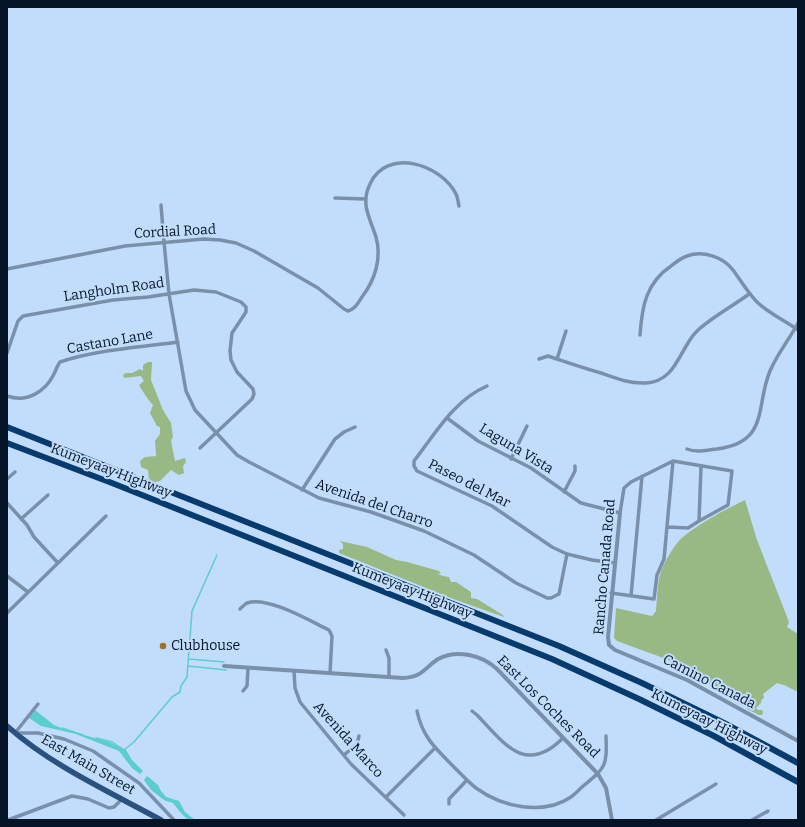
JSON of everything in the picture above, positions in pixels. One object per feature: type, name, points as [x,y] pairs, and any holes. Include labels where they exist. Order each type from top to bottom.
[{"type":"highway","name":"Kumeyaay Highway","points":[[7,427],[559,646],[642,683],[724,723],[798,763]]},
{"type":"highway","name":"Kumeyaay Highway","points":[[7,443],[112,483],[552,659],[639,699],[714,736],[798,782]]},
{"type":"main road","name":"East Main Street","points":[[7,726],[68,770],[161,820]]},
{"type":"street","points":[[335,198],[366,199],[370,183],[380,171],[393,164],[405,162],[418,164],[432,170],[444,179],[458,196],[459,206]]},
{"type":"street","name":"Cordial Road","points":[[7,269],[125,246],[204,239],[220,240],[245,246],[318,288],[348,311],[354,309],[368,289],[376,270],[377,245],[366,212],[366,199]]},
{"type":"street","name":"Avenida del Charro","points":[[161,205],[169,294],[186,391],[195,410],[237,455],[319,498],[371,512],[424,531],[474,555],[516,583],[547,598],[559,594],[567,554]]},
{"type":"street","points":[[640,335],[641,314],[646,296],[652,283],[663,271],[688,255],[708,254],[723,261],[733,269],[758,304],[797,329]]},
{"type":"street","name":"Langholm Road","points":[[7,353],[18,321],[23,316],[113,300],[148,297],[194,290],[216,292],[241,302],[246,307],[246,312],[232,333],[230,351],[231,360],[237,372],[253,389],[254,394],[252,399],[216,433]]},
{"type":"street","points":[[539,359],[548,356],[630,382],[646,383],[661,379],[673,369],[694,334],[750,294]]},
{"type":"street","points":[[686,449],[696,451],[725,448],[736,444],[748,436],[754,429],[759,419],[764,388],[771,368],[797,329],[798,323]]},
{"type":"street","points":[[557,359],[566,332]]},
{"type":"street","name":"Castano Lane","points":[[7,396],[15,399],[33,396],[44,388],[52,378],[60,362],[68,359],[114,350],[178,342]]},
{"type":"street","name":"Paseo del Mar","points":[[487,386],[478,390],[462,402],[447,418],[414,461],[414,466],[417,471],[492,506],[552,547],[567,554],[592,560],[615,563]]},
{"type":"street","name":"Laguna Vista","points":[[447,418],[478,441],[531,468],[585,505],[620,513]]},
{"type":"street","points":[[511,459],[527,426]]},
{"type":"street","points":[[302,490],[335,439],[344,432],[355,427]]},
{"type":"street","points":[[200,448],[216,433]]},
{"type":"street","points":[[611,593],[654,600],[657,575],[664,559],[673,461],[732,472],[728,505],[688,528],[667,527]]},
{"type":"street","name":"Rancho Canada Road","points":[[609,645],[608,637],[611,593],[624,488],[631,482],[673,461]]},
{"type":"street","points":[[564,492],[575,471],[575,466]]},
{"type":"street","points":[[699,521],[701,467]]},
{"type":"street","points":[[7,479],[15,472]]},
{"type":"street","points":[[631,596],[642,476]]},
{"type":"street","points":[[21,519],[48,495]]},
{"type":"street","points":[[7,503],[27,525],[34,537],[58,563]]},
{"type":"street","points":[[8,611],[106,516]]},
{"type":"street","points":[[7,576],[28,592]]},
{"type":"street","points":[[240,609],[247,603],[263,603],[279,606],[329,630],[332,636],[330,673]]},
{"type":"street","name":"Camino Canada","points":[[609,645],[615,650],[687,680],[798,741]]},
{"type":"street","points":[[386,650],[389,658],[389,678]]},
{"type":"street","name":"East Los Coches Road","points":[[224,666],[403,678],[416,676],[439,659],[452,654],[462,654],[480,658],[497,669],[598,774],[606,788],[612,820]]},
{"type":"street","points":[[243,692],[247,686],[248,668]]},
{"type":"street","name":"Avenida Marco","points":[[294,671],[294,688],[300,702],[344,755],[404,815]]},
{"type":"street","points":[[15,733],[38,704]]},
{"type":"street","points":[[417,711],[423,732],[435,748],[467,780],[476,788],[495,799],[514,805],[533,807],[552,804],[570,797],[598,774],[607,759],[606,736]]},
{"type":"street","points":[[472,711],[507,746],[520,753],[533,755],[544,752],[554,747],[563,738]]},
{"type":"street","points":[[15,733],[38,733],[64,739],[93,751],[138,783],[174,820]]},
{"type":"street","points":[[344,755],[356,744],[359,736]]},
{"type":"street","points":[[386,797],[435,748]]},
{"type":"street","points":[[449,804],[449,799],[467,780]]},
{"type":"street","points":[[656,820],[716,784]]},
{"type":"street","points":[[8,820],[72,796],[88,799],[109,808],[114,807],[122,799]]},
{"type":"street","points":[[752,820],[768,811],[767,812]]},
{"type":"shaded area","points":[[148,362],[152,362],[151,380],[163,410],[171,423],[173,437],[171,441],[175,461],[185,458],[186,462],[183,466],[184,473],[179,475],[171,470],[160,481],[155,482],[149,479],[148,470],[141,467],[140,461],[145,457],[156,456],[155,441],[160,434],[160,427],[157,426],[150,413],[153,405],[139,385],[144,381],[141,376],[124,378],[123,375],[140,369],[143,371],[143,365]]},
{"type":"shaded area","points":[[745,500],[757,540],[789,622],[787,627],[798,634],[798,691],[777,683],[763,694],[764,698],[756,708],[758,710],[762,710],[762,715],[747,709],[745,703],[666,659],[617,641],[614,638],[616,608],[652,616],[656,611],[658,584],[661,571],[678,542],[691,531],[719,513]]},
{"type":"shaded area","points":[[340,541],[367,547],[396,560],[439,571],[441,573],[438,574],[449,577],[451,582],[456,582],[471,592],[471,598],[477,599],[504,617],[456,600],[339,553],[339,550],[343,549],[343,544]]},
{"type":"shaded area","points":[[35,710],[54,725],[66,730],[109,742],[126,750],[132,760],[143,771],[140,774],[132,768],[119,751],[76,734],[41,726],[29,718]]},
{"type":"shaded area","points":[[147,776],[158,785],[166,797],[179,801],[185,812],[195,820],[188,820],[173,803],[166,801],[151,790],[144,780]]},
{"type":"waterway","points":[[96,738],[112,742],[124,750],[134,742],[172,697],[180,692],[181,686],[187,677],[192,611],[217,555]]},
{"type":"waterway","points":[[189,659],[224,662]]},
{"type":"waterway","points":[[188,666],[226,670]]},
{"type":"waterway","points":[[62,728],[83,735]]},
{"type":"place","name":"Clubhouse","points":[[163,646]]}]
